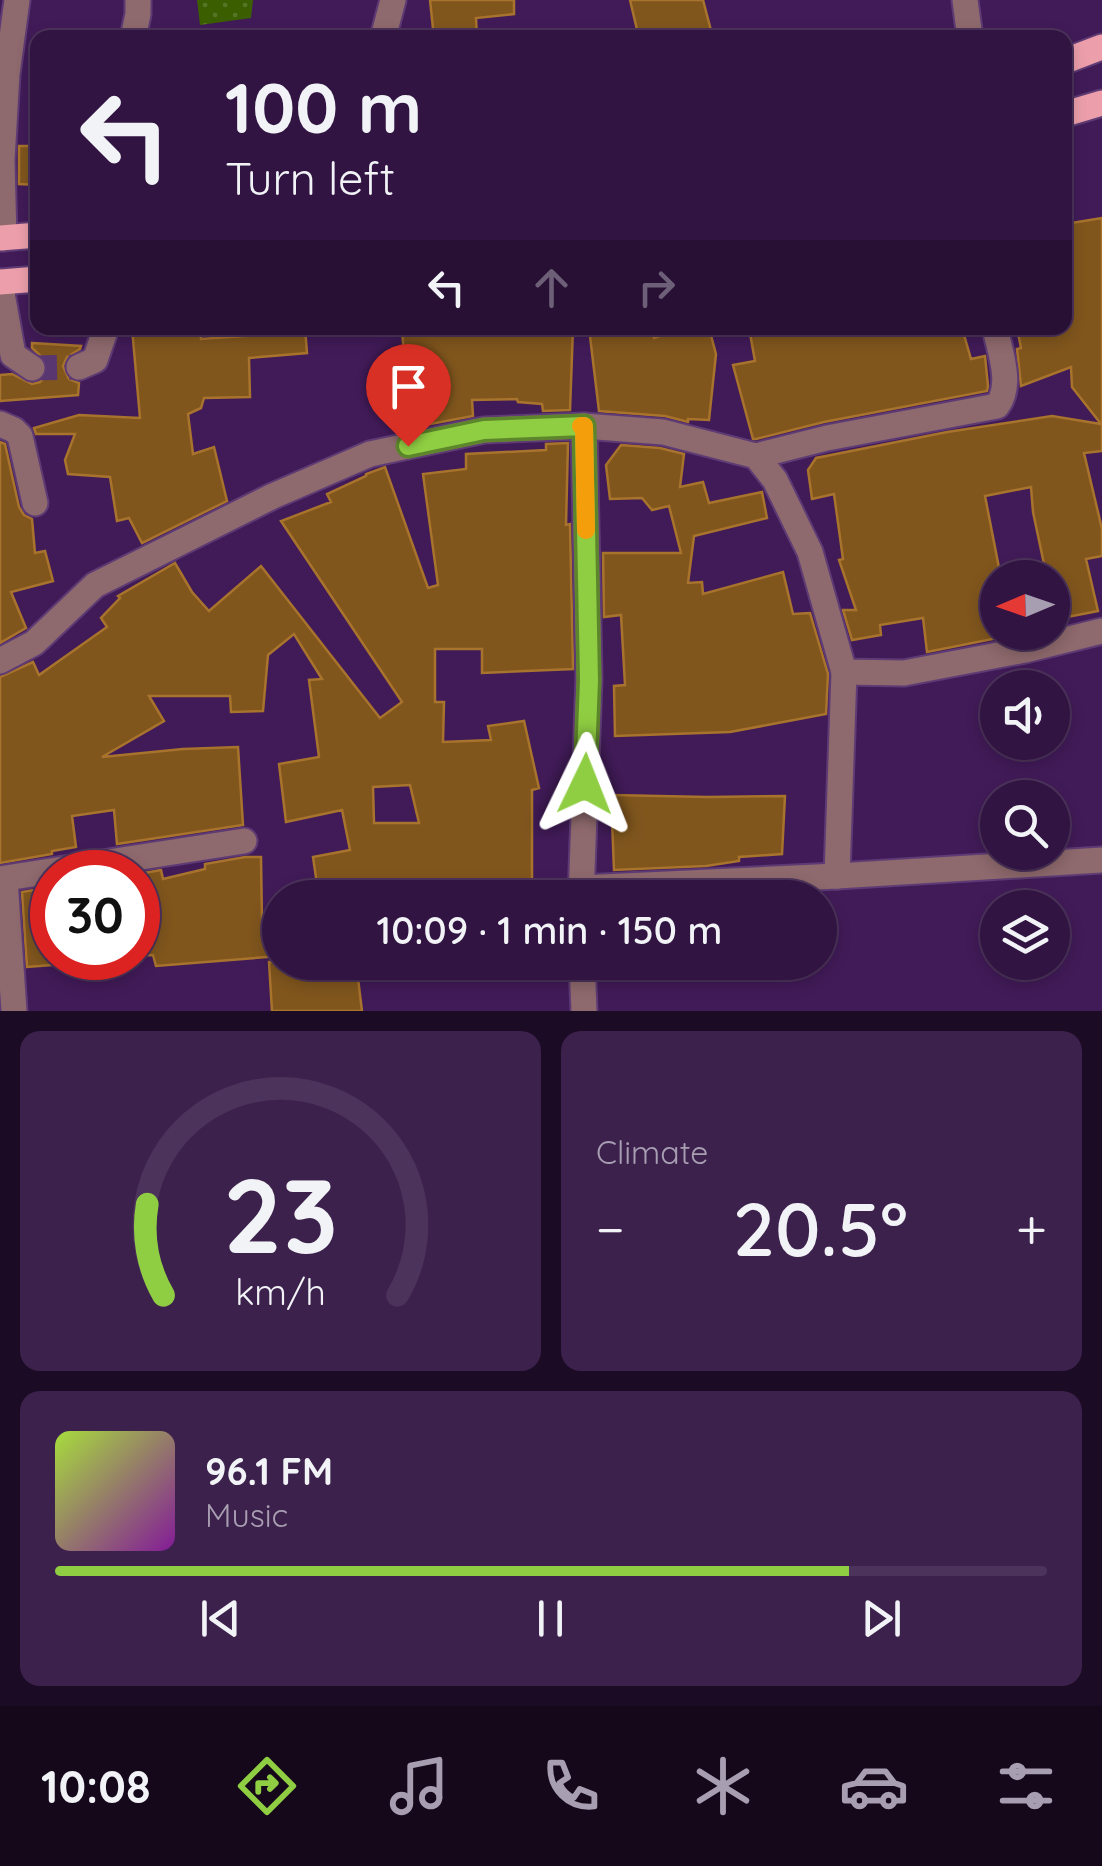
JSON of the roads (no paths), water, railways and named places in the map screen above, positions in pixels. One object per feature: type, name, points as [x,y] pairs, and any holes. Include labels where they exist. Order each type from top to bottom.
[{"type":"main road","points":[[1072,58],[1102,47]]},
{"type":"main road","points":[[1072,112],[1102,103]]},
{"type":"main road","points":[[2,238],[30,236]]},
{"type":"main road","points":[[0,282],[30,280]]},
{"type":"street","points":[[2,238],[7,74],[17,0]]},
{"type":"street","points":[[134,30],[138,0]]},
{"type":"street","points":[[385,30],[394,0]]},
{"type":"street","points":[[965,0],[969,30]]},
{"type":"street","points":[[0,282],[13,354],[32,368]]},
{"type":"street","points":[[79,366],[95,360],[104,335]]},
{"type":"street","points":[[0,660],[34,643],[95,585],[273,496],[370,454],[484,430],[584,426],[663,432],[756,456],[827,438],[997,406],[1006,395],[996,335]]},
{"type":"street","points":[[0,424],[20,436],[34,503]]},
{"type":"street","points":[[581,880],[589,680],[584,426]]},
{"type":"street","points":[[756,456],[775,480],[810,552],[844,672],[837,876]]},
{"type":"street","points":[[844,672],[904,673],[1102,631]]},
{"type":"street","points":[[14,1011],[3,879],[244,841]]},
{"type":"street","points":[[777,880],[1102,860]]},
{"type":"street","points":[[583,980],[584,1011]]},
{"type":"tunnel","points":[[32,368],[79,367]]}]
